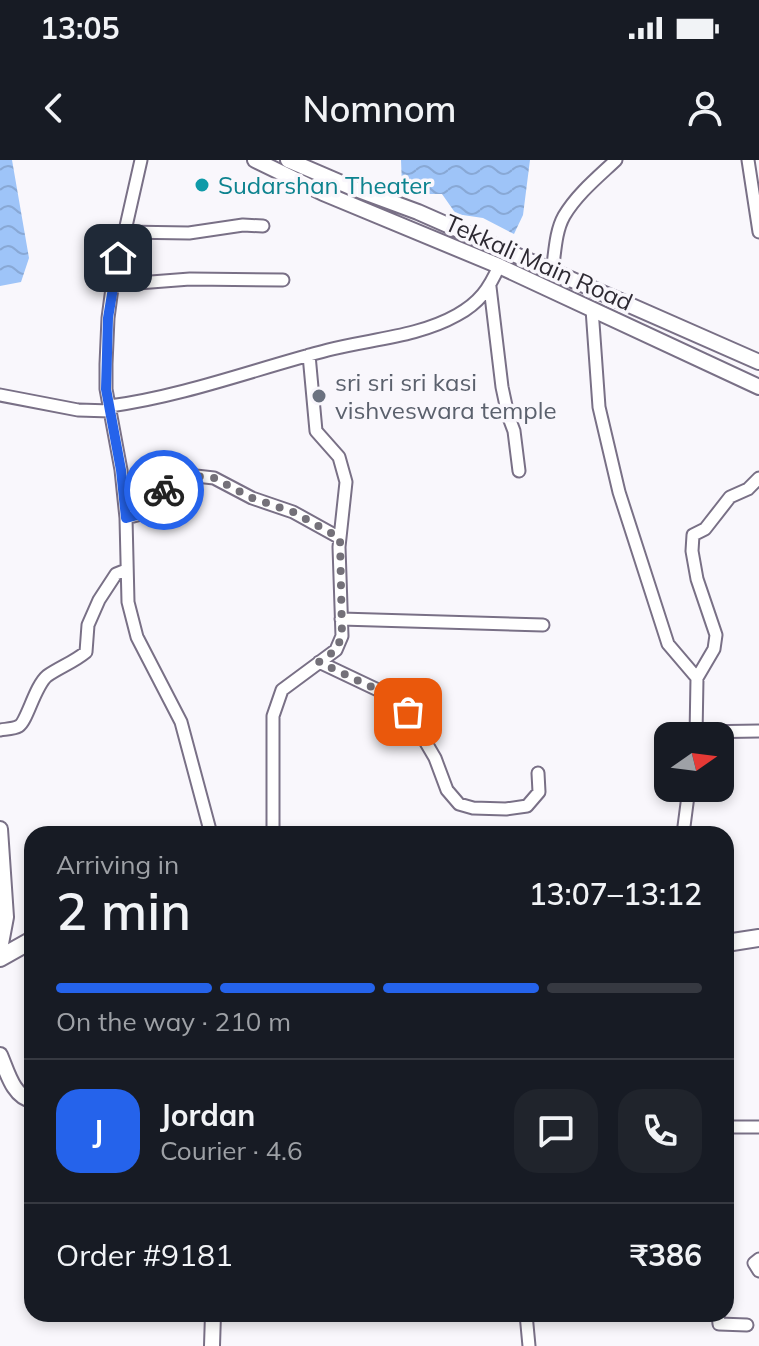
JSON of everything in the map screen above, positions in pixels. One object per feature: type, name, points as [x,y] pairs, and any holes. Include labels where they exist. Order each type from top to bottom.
[{"type":"main road","name":"Tekkali Main Road","points":[[255,160],[323,193],[499,266],[759,387]]},
{"type":"main road","name":"Tekkali Main Road","points":[[288,160],[418,212],[759,362]]},
{"type":"main road","points":[[0,829],[6,917],[0,945]]},
{"type":"main road","points":[[734,942],[759,938]]},
{"type":"main road","points":[[0,958],[24,944]]},
{"type":"main road","points":[[0,1055],[16,1090],[24,1098]]},
{"type":"main road","points":[[212,1346],[213,1322]]},
{"type":"street","points":[[141,160],[112,285],[106,389],[121,470],[131,617],[137,637],[181,722],[209,826]]},
{"type":"street","points":[[552,272],[563,217],[585,189],[616,160]]},
{"type":"street","points":[[748,160],[759,232]]},
{"type":"street","points":[[124,232],[189,233],[243,225],[263,226]]},
{"type":"street","points":[[0,395],[78,410],[110,409],[190,390],[309,355],[448,320],[481,298],[490,287],[499,266]]},
{"type":"street","points":[[112,285],[190,279],[283,280]]},
{"type":"street","points":[[490,287],[499,372],[514,431],[519,471]]},
{"type":"street","points":[[592,309],[599,407],[619,492],[668,644],[697,678]]},
{"type":"street","points":[[273,826],[273,716],[282,690],[336,650],[342,636],[340,538],[346,482],[339,457],[316,431],[309,355]]},
{"type":"street","points":[[126,518],[141,514],[178,474],[214,478],[252,498],[293,512],[340,538]]},
{"type":"street","points":[[696,722],[697,678],[714,649],[716,635],[697,579],[692,551],[693,535],[705,529],[730,497],[748,489],[759,478]]},
{"type":"street","points":[[0,730],[18,727],[45,677],[76,661],[86,652],[88,625],[99,600],[116,574],[126,570]]},
{"type":"street","points":[[341,619],[543,625]]},
{"type":"street","points":[[319,662],[399,700],[435,758],[447,790],[459,804],[473,808],[527,806],[539,792],[538,773]]},
{"type":"street","points":[[734,732],[759,731]]},
{"type":"street","points":[[684,826],[687,802]]},
{"type":"street","points":[[734,1127],[759,1127]]},
{"type":"street","points":[[759,1259],[754,1263],[759,1271]]},
{"type":"street","points":[[527,1322],[529,1346]]},
{"type":"street","points":[[719,1322],[747,1325]]},
{"type":"water","points":[[0,160],[12,160],[29,258],[21,282],[0,286]]},
{"type":"water","points":[[401,160],[530,160],[523,215],[514,234],[483,218],[456,214],[442,194],[422,194],[402,186]]},
{"type":"way so far","points":[[164,490],[178,474],[214,478],[252,498],[293,512],[340,538],[342,636],[336,650],[319,662],[399,700],[408,712]]},
{"type":"place","name":"Sudarshan Theater","points":[[202,185]]},
{"type":"place","name":"sri sri sri kasi vishveswara temple","points":[[319,396]]},
{"type":"route","points":[[118,258],[108,318],[106,389],[121,470],[126,518],[141,514],[164,490]]}]
